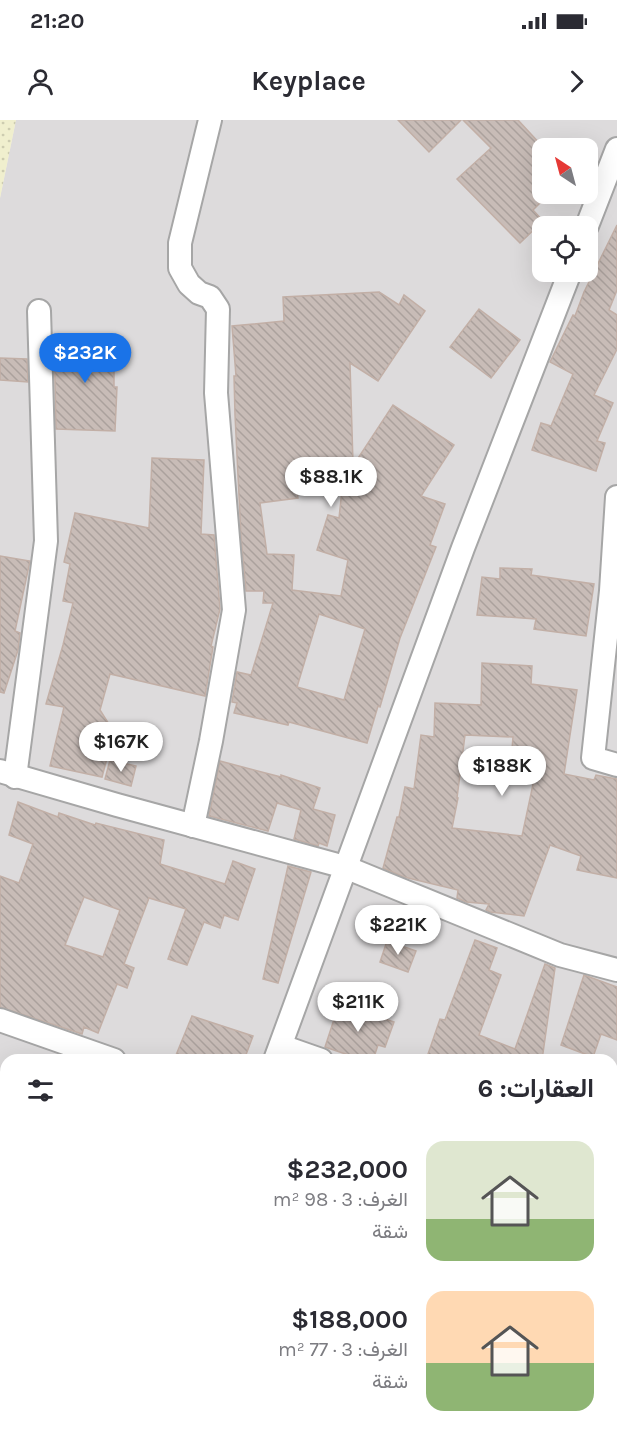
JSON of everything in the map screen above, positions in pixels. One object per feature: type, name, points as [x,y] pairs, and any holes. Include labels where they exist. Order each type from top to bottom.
[{"type":"street","points":[[193,826],[211,741],[234,610],[216,393],[218,309],[210,297],[189,284],[180,268],[180,243],[210,120]]},
{"type":"street","points":[[592,216],[613,176],[617,149]]},
{"type":"street","points":[[278,1053],[463,548],[566,282]]},
{"type":"street","points":[[39,311],[46,541],[8,774],[345,867],[560,955],[617,970]]},
{"type":"street","points":[[617,497],[611,591],[593,758],[617,765]]},
{"type":"street","points":[[0,1020],[97,1054]]},
{"type":"shaded area","points":[[16,120],[617,120],[617,1054],[0,1054],[0,198]]},
{"type":"green space","points":[[0,120],[16,120],[0,198]]},
{"type":"building","points":[[398,120],[461,120],[429,152]]},
{"type":"building","points":[[463,120],[518,120],[535,138],[532,138],[532,204],[539,204],[533,210],[538,216],[532,216],[532,232],[520,243],[457,179],[491,148]]},
{"type":"building","points":[[617,225],[617,290],[609,310],[617,315],[617,349],[594,395],[613,403],[597,441],[605,443],[596,471],[532,450],[541,423],[551,426],[573,374],[550,362],[573,315],[575,316],[589,282],[598,282],[598,264]]},
{"type":"building","points":[[379,292],[399,305],[404,295],[425,311],[378,381],[350,363],[353,463],[293,465],[298,498],[260,503],[267,554],[294,555],[292,590],[341,596],[348,560],[317,550],[328,515],[339,518],[343,481],[393,405],[454,445],[421,496],[445,504],[430,545],[436,547],[400,638],[367,743],[289,722],[288,725],[234,713],[237,703],[232,702],[237,672],[251,675],[273,603],[263,603],[264,591],[246,591],[241,536],[235,415],[234,376],[236,376],[232,326],[284,321],[283,297]],"holes":[[[319,614],[365,629],[344,700],[297,687]]]},
{"type":"building","points":[[479,309],[520,340],[491,378],[450,347]]},
{"type":"building","points":[[54,337],[114,338],[114,387],[117,387],[115,431],[56,429]]},
{"type":"building","points":[[0,358],[27,359],[28,382],[0,380]]},
{"type":"building","points":[[152,458],[204,460],[201,534],[214,535],[220,609],[211,646],[213,647],[205,696],[110,674],[100,710],[114,732],[102,777],[50,766],[64,707],[46,704],[73,603],[63,601],[70,564],[64,562],[75,513],[149,528]]},
{"type":"building","points":[[0,556],[30,561],[15,631],[20,633],[18,650],[4,693],[0,692]]},
{"type":"building","points":[[500,568],[532,569],[531,575],[594,584],[586,636],[534,629],[536,619],[477,615],[482,577],[500,579]]},
{"type":"building","points":[[482,663],[532,666],[531,684],[577,690],[564,774],[594,780],[596,775],[617,779],[617,878],[577,870],[581,856],[550,845],[524,916],[490,912],[486,910],[489,904],[466,902],[457,898],[458,890],[404,877],[383,868],[397,817],[399,817],[405,787],[414,789],[421,735],[434,737],[435,703],[481,705]],"holes":[[[465,735],[513,737],[510,773],[535,775],[522,836],[452,828]]]},
{"type":"building","points":[[110,760],[136,766],[131,786],[105,779]]},
{"type":"building","points":[[220,761],[281,777],[281,775],[320,788],[313,809],[335,815],[327,846],[319,843],[318,846],[294,839],[301,810],[277,803],[268,831],[209,816]]},
{"type":"building","points":[[18,802],[58,817],[59,813],[95,825],[96,823],[164,840],[160,864],[225,884],[233,861],[255,869],[238,920],[224,915],[220,928],[204,922],[187,965],[168,959],[186,909],[149,898],[124,964],[134,968],[127,988],[117,984],[98,1033],[84,1027],[82,1034],[0,1007],[0,876],[19,883],[33,844],[9,835]],"holes":[[[84,897],[120,910],[103,957],[65,945]]]},
{"type":"building","points":[[288,866],[311,872],[278,983],[263,979]]},
{"type":"building","points":[[475,940],[497,948],[489,970],[501,975],[479,1035],[515,1049],[545,964],[555,968],[543,1054],[428,1054],[440,1019],[445,1020]]},
{"type":"building","points":[[387,941],[416,951],[408,972],[380,962]]},
{"type":"building","points":[[584,975],[617,987],[617,1040],[601,1034],[594,1054],[585,1054],[561,1045]]},
{"type":"building","points":[[339,1004],[394,1022],[385,1047],[378,1045],[375,1054],[345,1054],[325,1047]]},
{"type":"building","points":[[192,1016],[253,1036],[246,1054],[176,1054]]}]
